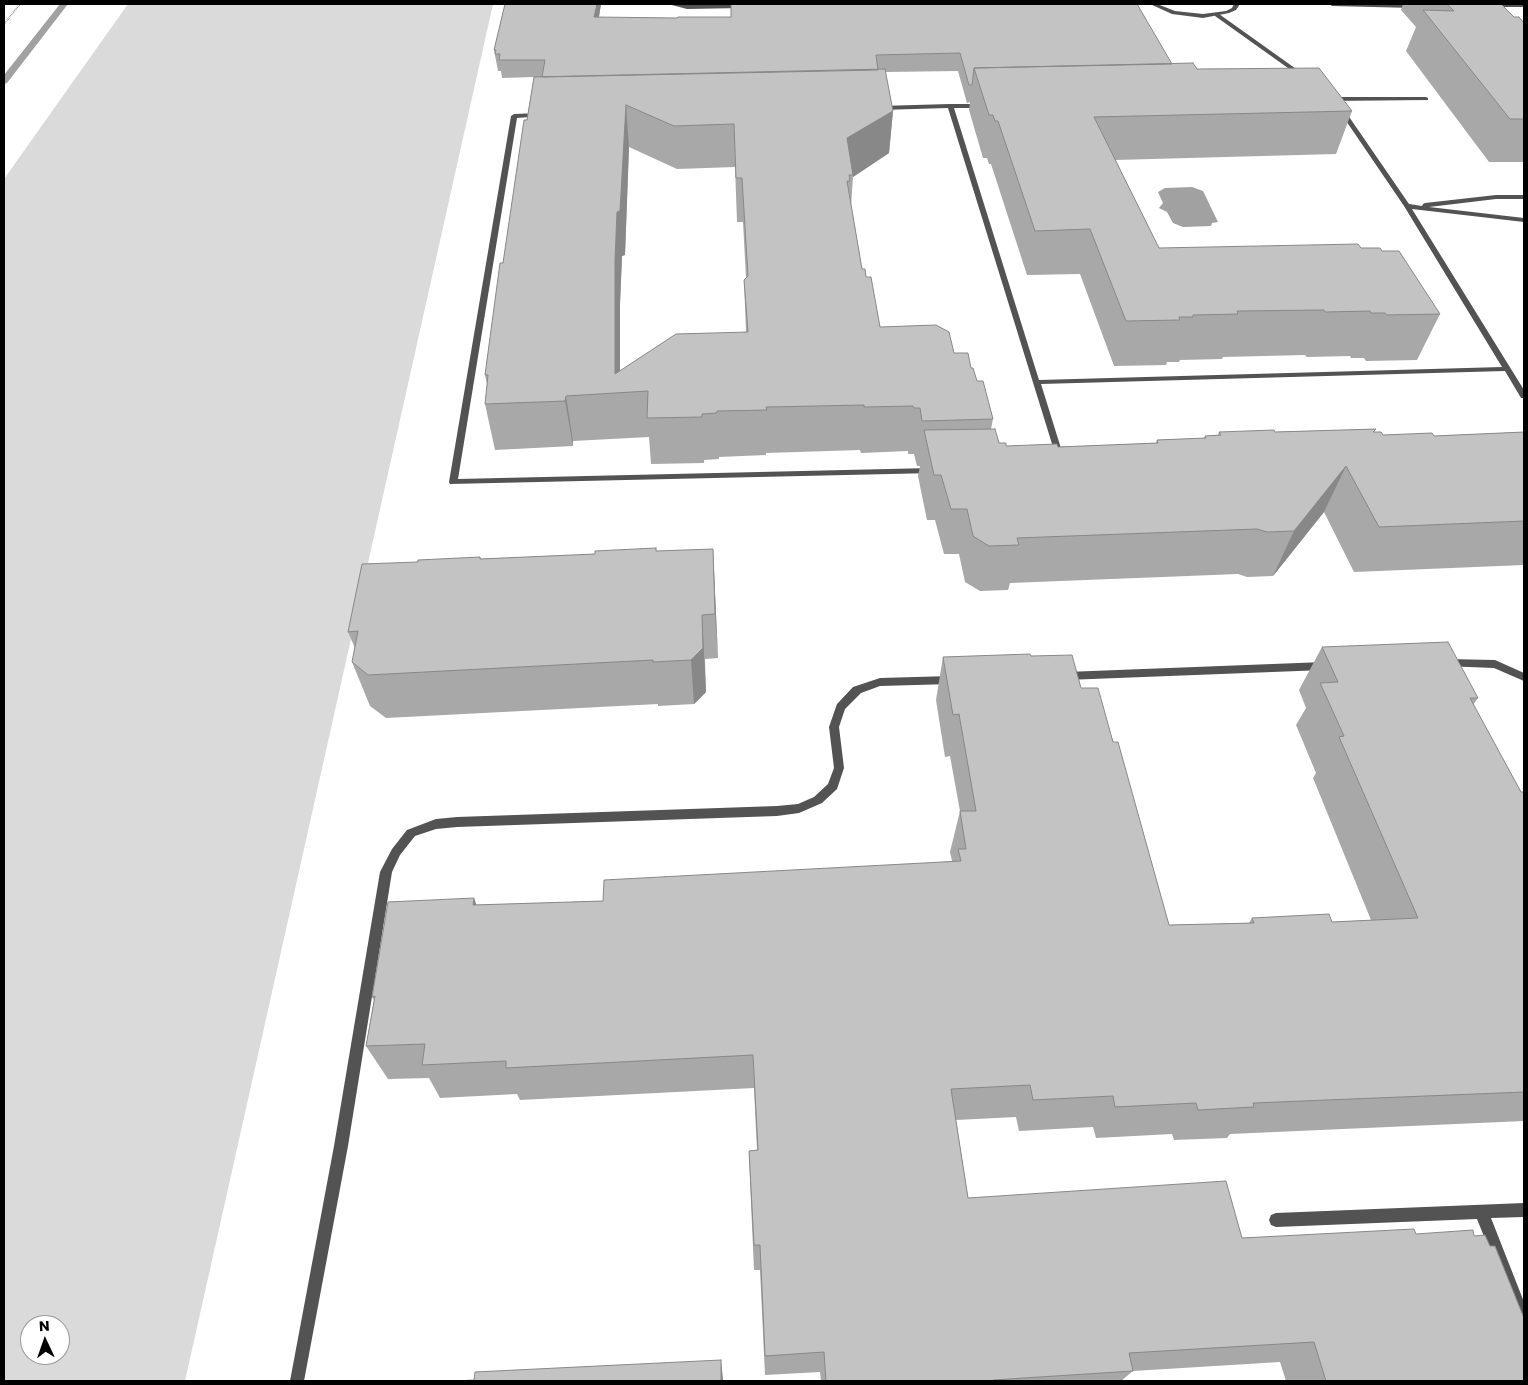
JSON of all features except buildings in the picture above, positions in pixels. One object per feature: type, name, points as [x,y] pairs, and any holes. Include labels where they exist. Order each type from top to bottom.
[{"type":"street","points":[[672,4],[686,7],[744,6]]},
{"type":"street","points":[[1152,4],[1161,9],[1188,16],[1217,15],[1227,12],[1237,4]]},
{"type":"street","points":[[1332,4],[1418,6]]},
{"type":"street","points":[[1481,5],[1524,5]]},
{"type":"street","points":[[1217,15],[1311,82]]},
{"type":"street","points":[[1325,96],[1334,98],[1426,99]]},
{"type":"street","points":[[1334,98],[1407,206],[1524,396]]},
{"type":"street","points":[[950,106],[1063,468]]},
{"type":"street","points":[[870,108],[989,106]]},
{"type":"street","points":[[544,115],[514,116],[453,482],[937,471]]},
{"type":"street","points":[[1407,206],[1496,197],[1524,197]]},
{"type":"street","points":[[1407,206],[1524,220]]},
{"type":"street","points":[[1037,382],[1507,369]]},
{"type":"street","points":[[1432,663],[1472,662],[1495,664],[1524,677]]},
{"type":"street","points":[[1055,676],[1333,666]]},
{"type":"street","points":[[297,1381],[341,1146],[386,872],[396,852],[411,834],[436,824],[457,822],[777,811],[799,808],[818,800],[833,786],[839,768],[834,727],[841,707],[857,690],[880,682],[966,679]]},
{"type":"street","points":[[1276,1220],[1524,1210]]},
{"type":"street","points":[[1481,1211],[1524,1319]]},
{"type":"path","points":[[4,24],[20,4]]},
{"type":"shaded area","points":[[128,4],[493,4],[185,1381],[4,1381],[4,179]]},
{"type":"shaded area","points":[[1192,187],[1203,191],[1218,222],[1212,223],[1211,226],[1183,227],[1173,223],[1167,212],[1159,208],[1163,203],[1158,192],[1165,188]]},
{"type":"waterway","points":[[4,81],[64,4]]}]
